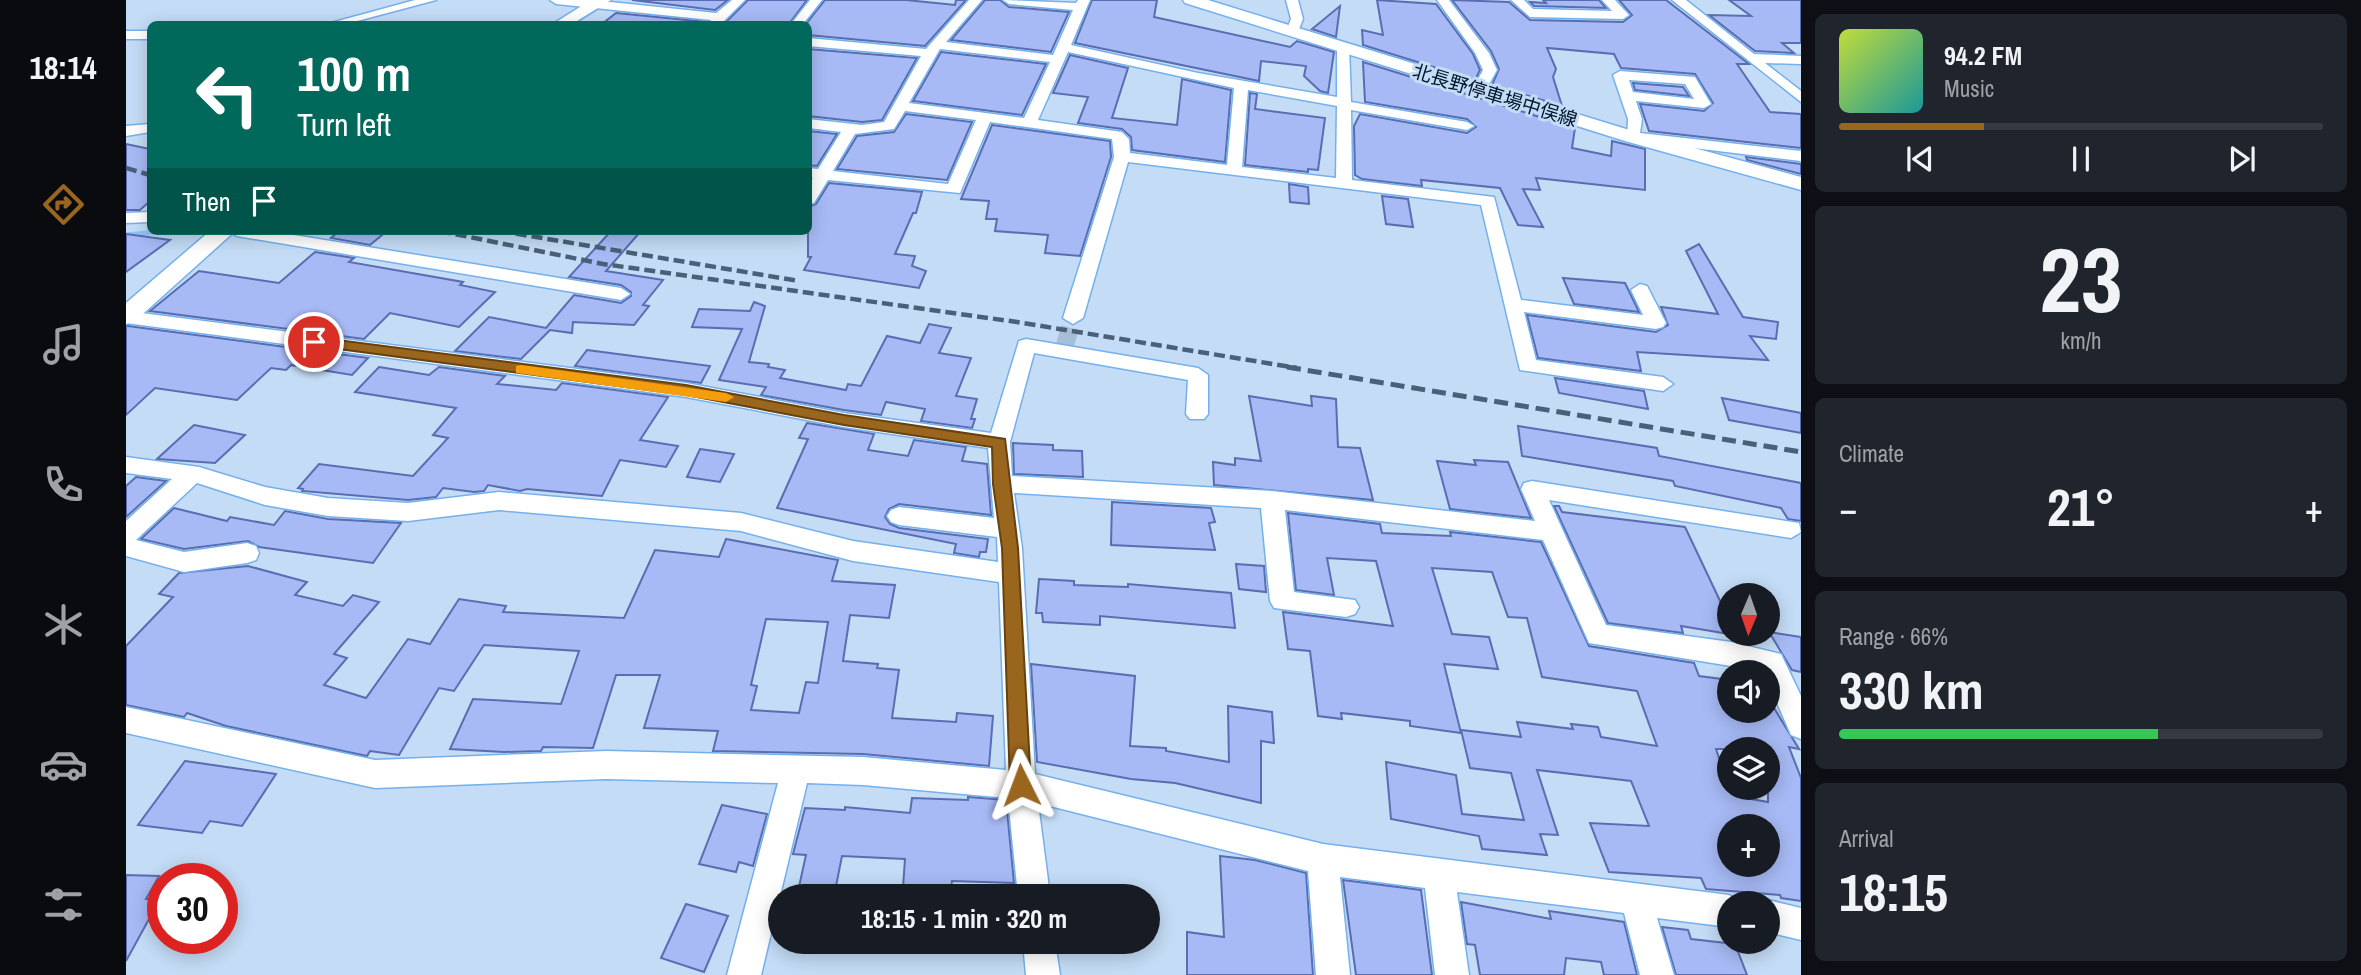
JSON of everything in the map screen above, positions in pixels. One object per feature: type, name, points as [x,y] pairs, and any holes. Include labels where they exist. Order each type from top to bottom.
[{"type":"main road","name":"北長野停車場中俣線","points":[[1191,0],[1632,137],[1801,184]]},
{"type":"main road","points":[[566,21],[601,1]]},
{"type":"main road","points":[[126,317],[219,235]]},
{"type":"street","points":[[345,21],[430,0]]},
{"type":"street","points":[[556,0],[583,5],[601,1],[717,21],[739,0]]},
{"type":"street","points":[[799,21],[816,0]]},
{"type":"street","points":[[812,123],[879,130],[889,126],[934,49],[976,0]]},
{"type":"street","points":[[1009,0],[1081,3],[1029,124]]},
{"type":"street","points":[[1292,0],[1297,19],[1292,31]]},
{"type":"street","points":[[1443,0],[1482,53],[1490,70],[1479,90]]},
{"type":"street","points":[[1517,0],[1530,13],[1623,15],[1608,0]]},
{"type":"street","points":[[1678,0],[1801,98]]},
{"type":"street","points":[[126,35],[147,35]]},
{"type":"street","points":[[812,43],[1060,53],[1467,126]]},
{"type":"street","points":[[1344,48],[1344,184]]},
{"type":"street","points":[[1751,58],[1801,60]]},
{"type":"street","points":[[1629,96],[1704,104],[1690,80],[1620,75],[1635,119],[1632,137],[1801,156]]},
{"type":"street","points":[[1234,170],[1241,85]]},
{"type":"street","points":[[902,106],[1116,135],[1121,139],[1122,157],[1073,318]]},
{"type":"street","points":[[816,174],[954,190],[984,118]]},
{"type":"street","points":[[126,131],[147,128]]},
{"type":"street","points":[[816,174],[851,128]]},
{"type":"street","points":[[1122,157],[1488,201],[1527,365],[1663,384]]},
{"type":"street","points":[[126,218],[147,217]]},
{"type":"street","points":[[261,235],[621,294]]},
{"type":"street","points":[[1512,305],[1656,323],[1640,290]]},
{"type":"street","points":[[126,317],[686,390],[844,420],[999,442]]},
{"type":"street","points":[[1024,338],[1065,345]]},
{"type":"street","points":[[1033,884],[1021,785],[1010,574],[1000,484],[999,442],[1026,345],[1198,375],[1196,414]]},
{"type":"street","points":[[126,465],[192,474],[265,496],[328,507],[408,512],[499,501],[741,522],[853,551],[1010,574]]},
{"type":"street","points":[[126,535],[192,474]]},
{"type":"street","points":[[1000,484],[1272,500],[1551,532]]},
{"type":"street","points":[[1791,529],[1532,489],[1598,635],[1731,653],[1772,662],[1801,726]]},
{"type":"street","points":[[1272,500],[1283,601],[1346,607]]},
{"type":"street","points":[[899,516],[1006,529]]},
{"type":"street","points":[[126,547],[184,562],[247,553]]},
{"type":"street","points":[[126,720],[375,774],[606,765],[863,771],[1021,785],[1323,859],[1717,910]]},
{"type":"street","points":[[744,975],[796,770]]},
{"type":"street","points":[[1323,859],[1333,975]]},
{"type":"street","points":[[1439,874],[1452,975]]},
{"type":"street","points":[[1636,900],[1657,975]]},
{"type":"street","points":[[1780,919],[1801,924]]},
{"type":"street","points":[[1041,954],[1044,975]]},
{"type":"building","points":[[632,0],[728,0],[715,10]]},
{"type":"building","points":[[748,0],[807,0],[791,21],[727,21]]},
{"type":"building","points":[[825,0],[906,0],[955,5],[956,0],[966,0],[925,46],[812,35],[812,21],[808,21]]},
{"type":"building","points":[[985,0],[1000,0],[1009,7],[1069,12],[1051,52],[951,40]]},
{"type":"building","points":[[1092,0],[1157,0],[1154,17],[1290,47],[1297,41],[1334,52],[1328,93],[1320,91],[1304,76],[1306,66],[1261,61],[1259,81],[1075,43]]},
{"type":"building","points":[[1377,0],[1436,4],[1473,54],[1480,70],[1475,80],[1363,45],[1362,30],[1383,35]]},
{"type":"building","points":[[1452,0],[1509,2],[1530,20],[1623,22],[1632,15],[1619,0],[1666,0],[1749,64],[1737,64],[1770,112],[1801,114],[1801,148],[1649,131],[1640,104],[1704,111],[1713,103],[1695,74],[1621,68],[1614,54],[1547,48],[1556,69],[1553,77],[1562,106],[1492,85],[1499,69],[1491,51]]},
{"type":"building","points":[[1543,0],[1599,0],[1606,8],[1534,6],[1530,2],[1546,3]]},
{"type":"building","points":[[1729,0],[1801,0],[1801,43],[1782,43],[1794,53],[1755,51],[1709,15],[1751,16]]},
{"type":"building","points":[[1340,6],[1336,37],[1312,29]]},
{"type":"building","points":[[616,13],[697,21],[606,21]]},
{"type":"building","points":[[812,49],[917,58],[882,120],[862,122],[812,116]]},
{"type":"building","points":[[941,52],[1046,64],[1022,115],[913,101]]},
{"type":"building","points":[[1070,55],[1128,68],[1112,118],[1177,125],[1182,79],[1231,90],[1225,162],[1132,150],[1131,137],[1122,129],[1078,123],[1088,97],[1053,93]]},
{"type":"building","points":[[1363,62],[1575,128],[1572,148],[1611,156],[1612,141],[1645,149],[1645,190],[1536,178],[1540,190],[1523,189],[1543,227],[1518,225],[1500,188],[1421,180],[1422,186],[1362,179],[1355,175],[1354,126],[1360,114],[1467,133],[1476,127],[1467,119],[1365,102]]},
{"type":"building","points":[[1633,83],[1683,87],[1689,96],[1635,90]]},
{"type":"building","points":[[1250,93],[1257,94],[1255,109],[1325,118],[1318,170],[1308,169],[1308,172],[1245,165]]},
{"type":"building","points":[[906,114],[972,122],[947,180],[837,169],[857,136],[894,132]]},
{"type":"building","points":[[992,125],[1110,141],[1111,157],[1080,256],[1045,253],[1048,235],[995,231],[997,219],[986,219],[989,201],[961,199]]},
{"type":"building","points":[[812,131],[837,134],[817,166],[812,165]]},
{"type":"building","points":[[126,144],[147,148],[147,204],[140,210],[126,210]]},
{"type":"building","points":[[1746,157],[1801,164],[1801,174],[1747,160]]},
{"type":"building","points":[[829,183],[922,192],[916,213],[913,213],[895,254],[915,256],[912,266],[926,271],[919,288],[804,270],[811,257],[808,257],[808,235],[812,235],[812,206],[816,204]]},
{"type":"building","points":[[1289,184],[1308,187],[1309,204],[1290,202]]},
{"type":"building","points":[[1382,196],[1408,199],[1413,227],[1386,224]]},
{"type":"building","points":[[126,234],[170,240],[126,272]]},
{"type":"building","points":[[334,235],[382,235],[370,245],[331,238]]},
{"type":"building","points":[[607,235],[638,235],[606,271],[663,280],[643,305],[649,306],[634,325],[573,322],[572,333],[550,330],[521,359],[455,351],[489,317],[546,328],[574,295],[621,303],[631,296],[631,292],[621,285],[569,277]]},
{"type":"building","points":[[1699,244],[1743,317],[1778,322],[1776,339],[1750,336],[1768,360],[1637,352],[1641,371],[1538,358],[1527,315],[1656,332],[1668,325],[1661,307],[1718,314],[1686,251]]},
{"type":"building","points":[[315,252],[354,258],[349,262],[463,282],[460,285],[495,292],[459,327],[390,313],[364,339],[150,311],[199,271],[279,283]]},
{"type":"building","points":[[1563,278],[1625,283],[1639,312],[1574,304]]},
{"type":"building","points":[[754,302],[765,306],[749,362],[769,364],[768,367],[785,370],[780,378],[846,390],[848,384],[861,386],[887,336],[920,343],[929,324],[951,328],[939,353],[971,358],[956,396],[977,399],[971,419],[975,419],[972,428],[921,421],[925,409],[886,402],[881,415],[844,410],[761,395],[766,387],[719,380],[742,329],[692,327],[699,309],[750,311]]},
{"type":"building","points":[[126,326],[368,358],[352,375],[291,365],[286,370],[271,368],[237,400],[155,388],[126,415]]},
{"type":"building","points":[[587,350],[710,366],[701,383],[575,366]]},
{"type":"building","points":[[379,367],[429,375],[439,367],[505,376],[497,384],[556,390],[562,383],[668,397],[640,440],[678,446],[666,467],[620,460],[602,496],[527,489],[520,491],[488,485],[484,491],[474,492],[443,488],[436,497],[408,500],[302,491],[303,489],[298,488],[319,464],[413,476],[448,438],[433,435],[456,408],[355,392]]},
{"type":"building","points":[[1555,378],[1644,391],[1648,409],[1559,393]]},
{"type":"building","points":[[1249,396],[1312,406],[1311,396],[1336,399],[1338,447],[1360,448],[1373,500],[1214,485],[1213,462],[1235,465],[1235,458],[1261,461]]},
{"type":"building","points":[[1722,398],[1801,413],[1801,433],[1729,420]]},
{"type":"building","points":[[807,423],[874,434],[868,450],[908,456],[914,440],[966,447],[962,461],[987,464],[991,515],[899,504],[889,509],[885,517],[890,524],[899,528],[988,539],[986,552],[980,552],[979,557],[954,553],[956,544],[777,508],[808,439],[799,438]]},
{"type":"building","points":[[194,425],[245,435],[215,463],[157,459]]},
{"type":"building","points":[[1518,426],[1657,448],[1659,456],[1801,483],[1801,521],[1788,519],[1781,508],[1675,486],[1673,481],[1522,456]]},
{"type":"building","points":[[1013,443],[1053,445],[1053,450],[1082,451],[1083,477],[1014,474]]},
{"type":"building","points":[[700,449],[734,454],[720,482],[687,477]]},
{"type":"building","points":[[1474,460],[1508,462],[1531,518],[1450,509],[1437,461],[1476,465]]},
{"type":"building","points":[[136,477],[166,481],[126,517],[126,486]]},
{"type":"building","points":[[1112,502],[1211,508],[1215,522],[1209,523],[1215,550],[1111,545]]},
{"type":"building","points":[[1554,506],[1559,506],[1562,512],[1685,527],[1717,594],[1717,632],[1681,626],[1683,633],[1608,623]]},
{"type":"building","points":[[174,508],[227,521],[230,517],[274,525],[285,511],[328,519],[401,523],[373,563],[259,547],[248,541],[184,549],[141,539]]},
{"type":"building","points":[[1288,513],[1380,524],[1382,533],[1451,536],[1450,532],[1541,542],[1589,646],[1694,663],[1699,676],[1717,678],[1717,723],[1780,723],[1780,718],[1799,749],[1789,747],[1801,778],[1801,901],[1781,898],[1780,891],[1706,889],[1701,878],[1609,872],[1590,823],[1649,826],[1631,781],[1537,770],[1558,835],[1540,834],[1547,855],[1482,849],[1479,836],[1391,819],[1386,762],[1456,775],[1462,814],[1524,820],[1511,773],[1470,768],[1461,730],[1521,737],[1517,722],[1573,729],[1571,724],[1598,727],[1601,737],[1657,746],[1637,691],[1542,677],[1527,618],[1508,617],[1492,572],[1432,568],[1452,634],[1489,637],[1498,669],[1444,664],[1461,733],[1410,726],[1410,721],[1341,713],[1342,719],[1318,716],[1310,651],[1288,649],[1283,612],[1393,626],[1376,561],[1327,558],[1334,595],[1296,590]]},
{"type":"building","points":[[726,539],[838,560],[832,581],[895,585],[889,618],[850,615],[843,661],[878,664],[877,668],[899,670],[892,718],[956,722],[957,713],[993,716],[989,766],[863,754],[713,751],[718,731],[644,728],[660,675],[616,675],[593,748],[543,747],[541,751],[504,752],[450,749],[473,699],[561,704],[579,651],[484,645],[454,691],[439,688],[399,755],[370,751],[367,756],[226,726],[187,713],[184,717],[126,705],[126,646],[173,597],[159,594],[179,573],[248,566],[307,582],[295,595],[343,606],[353,595],[379,602],[334,654],[347,658],[324,685],[366,698],[408,639],[430,644],[459,599],[506,606],[503,612],[624,618],[655,550],[719,557]],"holes":[[[766,619],[828,622],[818,683],[806,682],[799,713],[751,710],[757,686],[751,685]]]},
{"type":"building","points":[[1236,564],[1264,566],[1266,592],[1239,589]]},
{"type":"building","points":[[1039,579],[1074,581],[1074,585],[1128,587],[1128,584],[1231,593],[1235,628],[1100,616],[1100,625],[1043,622],[1042,613],[1036,613]]},
{"type":"building","points":[[1780,634],[1801,637],[1801,672],[1792,670],[1777,646],[1780,646]]},
{"type":"building","points":[[1031,664],[1135,676],[1130,746],[1166,748],[1166,751],[1229,762],[1228,706],[1272,712],[1274,743],[1261,741],[1261,803],[1175,783],[1131,779],[1037,762]]},
{"type":"building","points":[[185,761],[276,774],[242,826],[210,821],[202,833],[138,825]]},
{"type":"building","points":[[968,797],[1006,800],[1014,883],[952,881],[952,884],[903,884],[905,859],[842,856],[836,884],[800,884],[806,855],[793,854],[805,808],[845,810],[845,807],[910,813],[912,798],[968,800]]},
{"type":"building","points":[[722,805],[767,814],[753,866],[739,862],[736,872],[699,864]]},
{"type":"building","points":[[1220,856],[1255,860],[1306,873],[1313,975],[1187,975],[1187,932],[1224,937]]},
{"type":"building","points":[[126,875],[147,876],[147,923],[126,961]]},
{"type":"building","points":[[1343,880],[1421,890],[1432,975],[1356,975]]},
{"type":"building","points":[[1461,902],[1551,919],[1549,911],[1624,922],[1637,975],[1604,975],[1601,962],[1566,958],[1564,975],[1480,975],[1475,945],[1467,944]]},
{"type":"building","points":[[686,904],[728,916],[704,972],[661,958]]},
{"type":"building","points":[[1662,927],[1688,930],[1691,939],[1717,942],[1717,954],[1739,954],[1747,975],[1676,975]]},
{"type":"waterway","points":[[577,21],[602,5]]},
{"type":"waterway","points":[[126,235],[147,233]]},
{"type":"tunnel","points":[[1065,345],[1073,318]]},
{"type":"railway","points":[[126,168],[147,174]]},
{"type":"railway","points":[[460,235],[603,264],[1017,322],[1297,368]]},
{"type":"railway","points":[[524,235],[799,281]]},
{"type":"railway","points":[[1287,367],[1801,452]]},
{"type":"slow traffic","points":[[521,370],[726,397]]},
{"type":"route","points":[[314,342],[686,390],[844,420],[999,442],[1000,484],[1010,548],[1021,785]]}]
